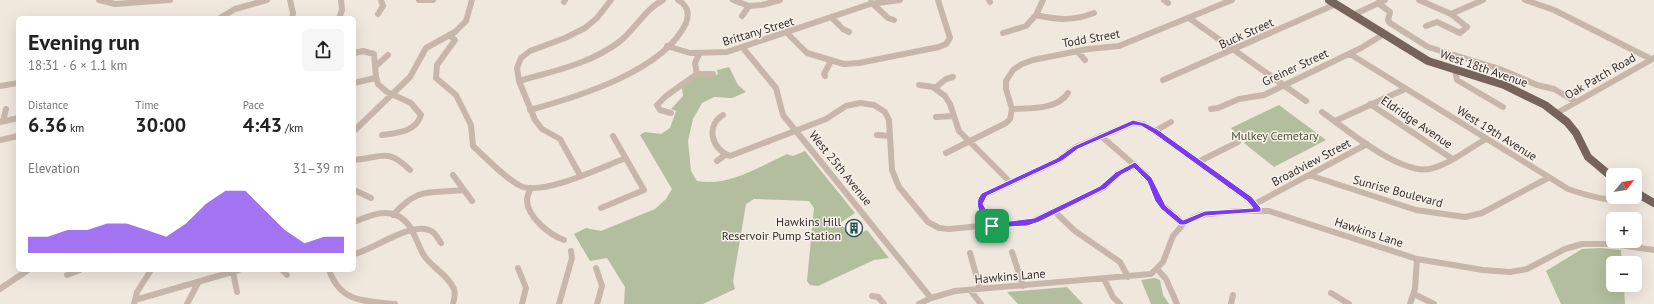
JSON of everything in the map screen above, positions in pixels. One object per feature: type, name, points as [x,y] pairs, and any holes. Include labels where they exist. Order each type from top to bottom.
[{"type":"main road","name":"West 18th Avenue","points":[[1329,0],[1428,61],[1486,78],[1513,89],[1558,113],[1576,133],[1588,157],[1606,172]]},
{"type":"main road","points":[[1644,197],[1654,203]]},
{"type":"street","points":[[99,0],[115,4],[148,0],[170,0]]},
{"type":"street","points":[[223,16],[250,2],[267,0]]},
{"type":"street","points":[[290,0],[292,16]]},
{"type":"street","points":[[340,16],[342,10],[341,0]]},
{"type":"street","points":[[378,14],[383,6],[381,0]]},
{"type":"street","points":[[419,0],[433,0]]},
{"type":"street","points":[[357,125],[394,94],[415,70],[426,48],[455,32],[466,21],[472,0]]},
{"type":"street","points":[[580,175],[561,140],[538,125],[530,110],[519,81],[517,68],[523,56],[534,48],[579,32],[597,18],[611,0]]},
{"type":"street","points":[[519,81],[571,66],[602,54],[631,32],[652,6],[663,0]]},
{"type":"street","points":[[530,110],[587,93],[614,82],[643,66],[667,46],[683,29],[688,17],[686,7],[678,0]]},
{"type":"street","points":[[733,0],[748,6],[762,5],[780,0]]},
{"type":"street","name":"Brittany Street","points":[[667,46],[686,52],[699,54],[727,52],[787,33],[870,1],[900,0]]},
{"type":"street","points":[[787,33],[804,51],[844,64],[859,63],[946,44],[950,36],[938,0]]},
{"type":"street","points":[[1002,33],[1024,28],[1032,22],[1042,0]]},
{"type":"street","name":"Todd Street","points":[[1012,109],[1006,84],[1009,76],[1013,70],[1032,60],[1093,48],[1115,47],[1232,0]]},
{"type":"street","points":[[1353,15],[1385,0]]},
{"type":"street","points":[[1420,0],[1451,14],[1467,28],[1460,33],[1435,22],[1426,26]]},
{"type":"street","points":[[1451,14],[1483,0]]},
{"type":"street","points":[[1525,0],[1554,10],[1653,58]]},
{"type":"street","points":[[870,1],[888,18],[894,20]]},
{"type":"street","points":[[1378,3],[1390,12],[1388,20],[1390,23],[1428,47],[1500,69],[1537,85],[1554,89],[1576,102]]},
{"type":"street","name":"Buck Street","points":[[1163,80],[1336,4]]},
{"type":"street","points":[[742,16],[748,6]]},
{"type":"street","points":[[1036,15],[1067,21],[1075,20],[1094,13]]},
{"type":"street","points":[[831,17],[843,29],[849,32]]},
{"type":"street","points":[[1189,18],[1306,101]]},
{"type":"street","name":"Greiner Street","points":[[1211,109],[1218,108],[1238,99],[1262,95],[1350,54],[1384,34]]},
{"type":"street","points":[[449,35],[455,40],[437,65],[436,78],[456,95],[471,125],[474,148],[513,181],[531,188],[551,186],[626,158]]},
{"type":"street","name":"West 25th Avenue","points":[[743,48],[776,88],[780,110],[932,298]]},
{"type":"street","points":[[356,53],[363,51],[374,54],[376,66],[375,78],[379,86],[387,92],[394,94],[414,105],[421,117],[416,124],[409,129],[382,135]]},
{"type":"street","points":[[1077,51],[1085,60]]},
{"type":"street","points":[[697,74],[695,62],[699,54]]},
{"type":"street","name":"West 19th Avenue","points":[[1350,54],[1568,189],[1589,195],[1634,200],[1644,197]]},
{"type":"street","points":[[376,66],[380,64],[388,55]]},
{"type":"street","name":"Oak Patch Road","points":[[1558,113],[1653,58]]},
{"type":"street","points":[[825,76],[824,74],[831,61]]},
{"type":"street","points":[[1455,70],[1455,78],[1458,81],[1503,107]]},
{"type":"street","points":[[671,113],[659,110],[657,107],[659,102],[697,74],[713,74]]},
{"type":"street","points":[[356,83],[375,78]]},
{"type":"street","points":[[935,88],[946,79],[953,78]]},
{"type":"street","points":[[0,86],[16,83]]},
{"type":"street","points":[[919,85],[926,85],[935,88],[948,101],[959,131],[1010,182]]},
{"type":"street","points":[[1335,121],[1405,89]]},
{"type":"street","points":[[946,152],[1008,122],[1012,114],[1012,109],[1047,106],[1065,98],[1068,93]]},
{"type":"street","points":[[718,161],[725,155],[735,155],[829,117],[850,104],[872,101],[886,115],[894,175],[903,192],[928,222],[944,229],[1030,222],[1103,188],[1118,173],[1135,165]]},
{"type":"street","name":"Eldridge Avenue","points":[[1370,104],[1451,158]]},
{"type":"street","points":[[1,122],[6,109]]},
{"type":"street","points":[[1322,112],[1367,144]]},
{"type":"street","points":[[723,115],[716,121],[712,135],[715,146],[725,155]]},
{"type":"street","points":[[936,117],[953,116]]},
{"type":"street","points":[[1,122],[16,118]]},
{"type":"street","points":[[992,226],[977,202],[984,195],[1059,160],[1073,149],[1126,124],[1137,121],[1155,131],[1257,207]]},
{"type":"street","points":[[1155,131],[1171,122]]},
{"type":"street","points":[[877,135],[890,136]]},
{"type":"street","points":[[0,140],[16,136]]},
{"type":"street","points":[[601,208],[640,194],[644,189],[613,136]]},
{"type":"street","points":[[1102,136],[1150,179],[1159,201],[1164,208],[1183,223],[1173,236],[1164,261],[1158,270],[1166,279],[1177,304]]},
{"type":"street","name":"Broadview Street","points":[[1257,207],[1308,176],[1367,144],[1389,158],[1421,168],[1432,168],[1486,139]]},
{"type":"street","points":[[1198,162],[1238,142]]},
{"type":"street","points":[[356,160],[388,154],[401,161],[410,170]]},
{"type":"street","points":[[452,175],[472,201]]},
{"type":"street","name":"Sunrise Boulevard","points":[[1308,176],[1416,210],[1465,217],[1482,213],[1548,178]]},
{"type":"street","points":[[531,188],[526,200],[528,206],[543,226],[558,238],[564,240]]},
{"type":"street","points":[[393,215],[409,198],[417,193],[425,191],[464,190]]},
{"type":"street","points":[[356,191],[371,198]]},
{"type":"street","name":"Hawkins Lane","points":[[1183,223],[1192,218],[1205,214],[1257,207],[1417,259],[1441,264],[1512,272],[1535,267],[1567,248],[1585,243],[1654,250]]},
{"type":"street","points":[[1054,211],[1074,231],[1120,262],[1128,277]]},
{"type":"street","points":[[356,221],[378,213],[393,215],[405,221],[425,257],[453,287],[455,296],[454,304]]},
{"type":"street","points":[[356,254],[368,251],[411,230],[421,228],[430,230],[437,234],[441,243]]},
{"type":"street","points":[[559,304],[572,258],[571,251]]},
{"type":"street","points":[[1012,252],[1023,286]]},
{"type":"street","points":[[970,253],[980,290]]},
{"type":"street","points":[[1410,304],[1414,294],[1417,259]]},
{"type":"street","points":[[518,268],[526,288],[522,304]]},
{"type":"street","points":[[596,268],[602,286],[597,304]]},
{"type":"street","name":"Hawkins Lane","points":[[919,304],[946,293],[1144,276],[1158,270]]},
{"type":"street","points":[[0,289],[25,272]]},
{"type":"street","points":[[67,275],[75,272]]},
{"type":"street","points":[[135,302],[148,272]]},
{"type":"street","points":[[135,302],[233,272]]},
{"type":"street","points":[[236,272],[237,292]]},
{"type":"street","points":[[330,272],[332,282],[339,292],[346,297],[354,300],[395,304]]},
{"type":"street","points":[[1104,279],[1113,297],[1120,304]]},
{"type":"street","points":[[187,304],[198,283]]},
{"type":"street","points":[[970,290],[981,304]]},
{"type":"street","points":[[1331,293],[1349,304]]},
{"type":"street","points":[[1414,294],[1434,304]]},
{"type":"street","points":[[1231,304],[1233,295]]},
{"type":"street","points":[[872,296],[878,297],[884,304]]},
{"type":"green space","points":[[729,67],[738,85],[746,92],[732,98],[714,97],[702,103],[693,119],[688,141],[691,171],[697,181],[709,182],[732,179],[787,154],[793,156],[805,151],[855,213],[840,223],[852,237],[867,230],[889,258],[874,260],[818,286],[810,285],[807,281],[814,208],[809,201],[754,199],[746,204],[733,281],[735,289],[703,304],[624,304],[625,287],[607,258],[590,261],[574,234],[586,228],[601,231],[655,209],[666,199],[672,189],[640,135],[645,132],[661,134],[670,128],[676,111],[671,109],[683,96],[682,88],[698,76],[714,76],[718,74],[717,70]]},
{"type":"green space","name":"Mulkey Cemetary","points":[[1279,105],[1326,140],[1274,167],[1244,143],[1247,141],[1238,136],[1231,128]]},
{"type":"green space","points":[[1600,248],[1621,250],[1621,256],[1606,256],[1606,292],[1624,292],[1625,304],[1561,304],[1546,271],[1582,249]]},
{"type":"green space","points":[[1155,278],[1160,280],[1163,295],[1169,304],[1151,304],[1141,280]]},
{"type":"green space","points":[[1067,287],[1083,304],[1018,304],[1007,292]]},
{"type":"place","name":"Hawkins Hill Reservoir Pump Station","points":[[854,228]]},
{"type":"route","points":[[1133,123],[1143,124],[1155,131],[1249,199],[1255,204],[1258,210],[1198,215],[1183,223],[1164,208],[1159,201],[1150,179],[1135,165],[1118,173],[1103,188],[1036,220],[1027,223],[992,226],[980,204],[981,199],[988,192],[1059,160],[1076,147],[1126,124],[1133,123]]}]
